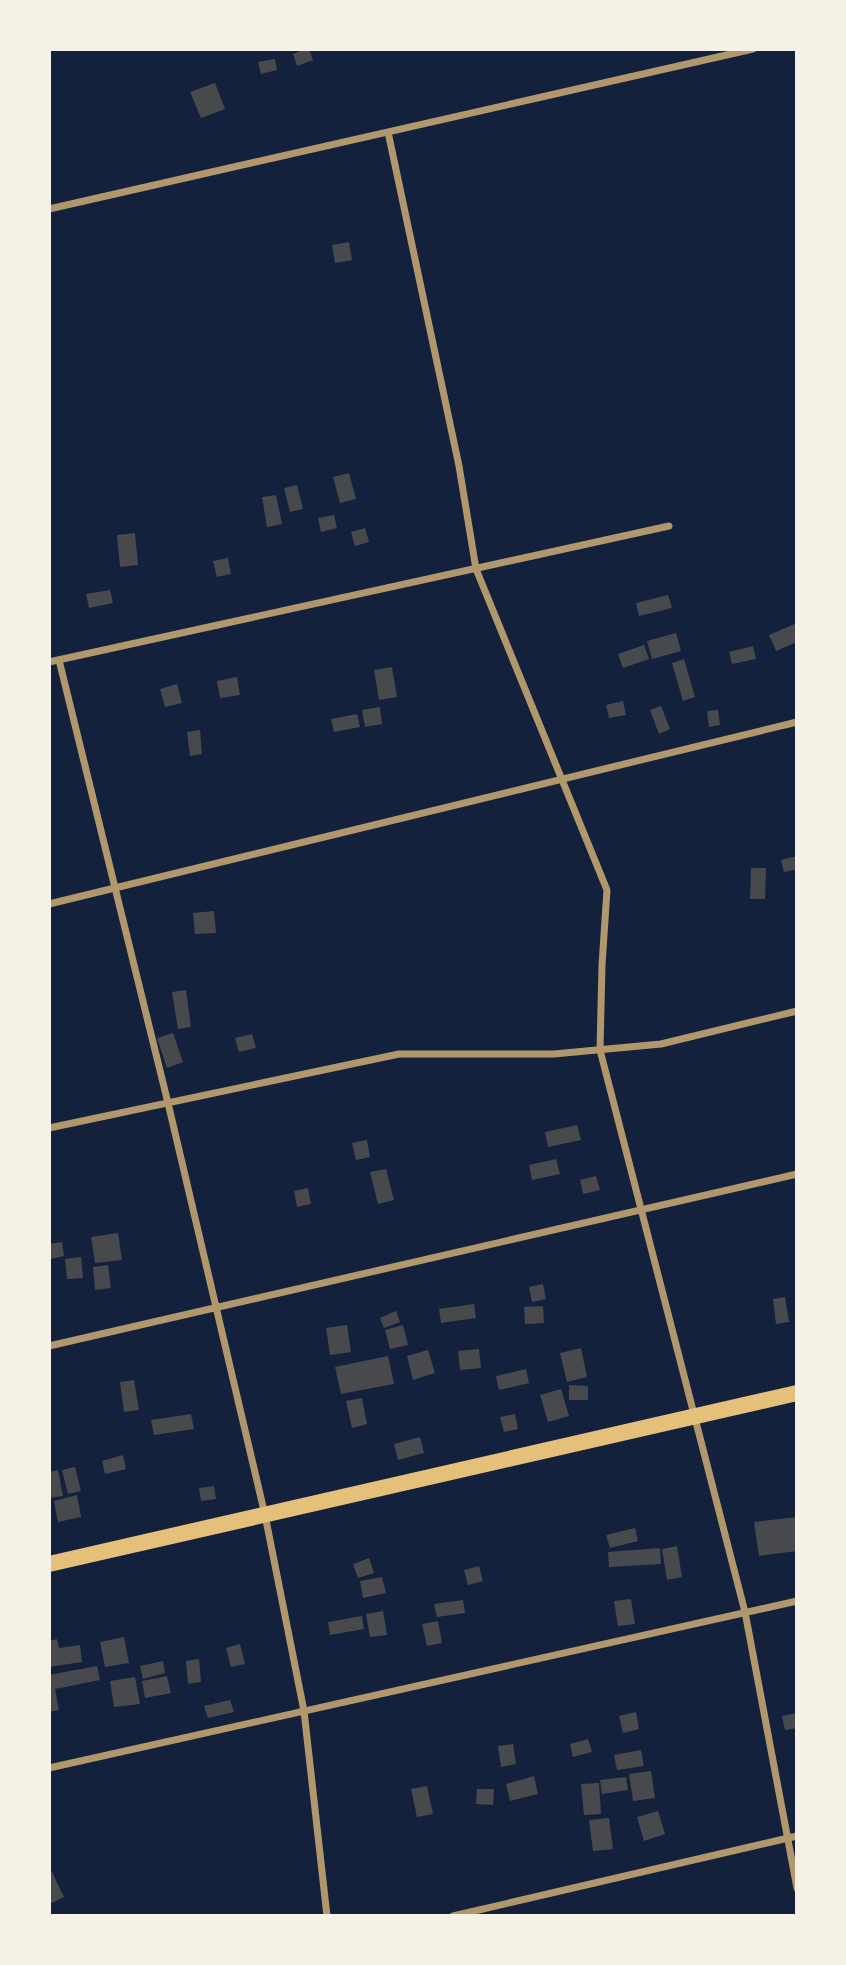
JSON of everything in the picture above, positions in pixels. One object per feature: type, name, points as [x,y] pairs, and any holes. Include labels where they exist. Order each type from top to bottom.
[{"type":"main road","points":[[49,1564],[797,1393]]},
{"type":"street","points":[[49,209],[753,49]]},
{"type":"street","points":[[388,132],[459,466],[476,569],[607,890],[600,1050],[745,1612],[797,1888]]},
{"type":"street","points":[[49,662],[669,526]]},
{"type":"street","points":[[59,660],[168,1102],[265,1515],[304,1711],[327,1916]]},
{"type":"street","points":[[49,904],[797,722]]},
{"type":"street","points":[[49,1128],[399,1054],[554,1054],[661,1044],[797,1011]]},
{"type":"street","points":[[49,1346],[797,1174]]},
{"type":"street","points":[[49,1768],[797,1601]]},
{"type":"street","points":[[453,1916],[797,1836]]},
{"type":"building","points":[[309,49],[313,60],[297,66],[293,54]]},
{"type":"building","points":[[275,59],[277,70],[261,74],[258,62]]},
{"type":"building","points":[[215,83],[225,109],[201,118],[190,92]]},
{"type":"building","points":[[349,242],[352,260],[335,263],[332,245]]},
{"type":"building","points":[[349,473],[356,499],[340,503],[333,477]]},
{"type":"building","points":[[297,485],[303,509],[290,512],[284,488]]},
{"type":"building","points":[[276,495],[282,524],[267,527],[262,497]]},
{"type":"building","points":[[334,515],[337,528],[321,532],[318,518]]},
{"type":"building","points":[[365,528],[369,542],[355,546],[351,532]]},
{"type":"building","points":[[135,533],[138,565],[120,567],[117,535]]},
{"type":"building","points":[[228,558],[231,574],[217,577],[213,561]]},
{"type":"building","points":[[110,590],[113,603],[89,608],[86,594]]},
{"type":"building","points":[[668,595],[672,608],[639,616],[636,603]]},
{"type":"building","points":[[795,624],[797,642],[776,651],[769,635]]},
{"type":"building","points":[[676,633],[681,651],[652,659],[647,641]]},
{"type":"building","points":[[644,645],[649,659],[623,668],[618,654]]},
{"type":"building","points":[[753,646],[756,659],[732,664],[729,652]]},
{"type":"building","points":[[684,659],[695,697],[683,701],[672,663]]},
{"type":"building","points":[[392,667],[397,697],[379,700],[374,670]]},
{"type":"building","points":[[237,677],[240,695],[220,698],[217,681]]},
{"type":"building","points":[[177,684],[182,703],[165,707],[160,689]]},
{"type":"building","points":[[623,701],[626,715],[609,718],[606,705]]},
{"type":"building","points":[[661,706],[670,729],[659,734],[650,710]]},
{"type":"building","points":[[380,707],[382,724],[365,727],[362,710]]},
{"type":"building","points":[[718,710],[720,725],[709,727],[707,711]]},
{"type":"building","points":[[357,714],[360,727],[334,732],[331,719]]},
{"type":"building","points":[[200,730],[202,754],[190,756],[187,732]]},
{"type":"building","points":[[797,856],[797,869],[784,872],[781,860]]},
{"type":"building","points":[[751,868],[766,868],[765,899],[750,899]]},
{"type":"building","points":[[214,911],[216,933],[195,934],[193,913]]},
{"type":"building","points":[[186,990],[191,1027],[178,1029],[172,992]]},
{"type":"building","points":[[173,1033],[183,1062],[167,1068],[157,1038]]},
{"type":"building","points":[[252,1034],[256,1048],[239,1052],[235,1038]]},
{"type":"building","points":[[577,1125],[581,1140],[548,1147],[545,1132]]},
{"type":"building","points":[[367,1140],[370,1157],[356,1160],[352,1143]]},
{"type":"building","points":[[556,1159],[560,1174],[532,1180],[529,1165]]},
{"type":"building","points":[[386,1169],[394,1200],[378,1204],[370,1172]]},
{"type":"building","points":[[596,1176],[600,1190],[583,1194],[580,1180]]},
{"type":"building","points":[[308,1188],[311,1204],[297,1207],[294,1191]]},
{"type":"building","points":[[118,1233],[122,1260],[95,1263],[91,1237]]},
{"type":"building","points":[[62,1242],[64,1256],[51,1259],[49,1244]]},
{"type":"building","points":[[81,1257],[83,1278],[67,1279],[65,1259]]},
{"type":"building","points":[[108,1265],[111,1288],[95,1290],[93,1267]]},
{"type":"building","points":[[543,1284],[546,1299],[532,1302],[529,1287]]},
{"type":"building","points":[[785,1297],[789,1322],[776,1324],[773,1299]]},
{"type":"building","points":[[474,1304],[476,1318],[441,1323],[439,1309]]},
{"type":"building","points":[[543,1306],[544,1323],[525,1324],[524,1307]]},
{"type":"building","points":[[396,1311],[400,1322],[384,1328],[380,1318]]},
{"type":"building","points":[[347,1325],[351,1352],[330,1355],[326,1328]]},
{"type":"building","points":[[403,1325],[408,1345],[390,1349],[385,1330]]},
{"type":"building","points":[[581,1348],[587,1377],[567,1382],[560,1353]]},
{"type":"building","points":[[479,1349],[481,1368],[460,1370],[458,1351]]},
{"type":"building","points":[[428,1350],[435,1373],[413,1380],[407,1356]]},
{"type":"building","points":[[388,1356],[394,1384],[341,1394],[335,1367]]},
{"type":"building","points":[[526,1369],[529,1383],[499,1390],[496,1376]]},
{"type":"building","points":[[134,1380],[139,1410],[124,1412],[120,1382]]},
{"type":"building","points":[[569,1385],[588,1386],[588,1400],[569,1400]]},
{"type":"building","points":[[561,1389],[569,1416],[548,1422],[540,1395]]},
{"type":"building","points":[[362,1398],[367,1424],[352,1428],[346,1401]]},
{"type":"building","points":[[191,1414],[194,1429],[154,1435],[151,1420]]},
{"type":"building","points":[[515,1414],[518,1429],[504,1432],[500,1417]]},
{"type":"building","points":[[420,1437],[424,1453],[398,1460],[394,1444]]},
{"type":"building","points":[[123,1455],[126,1469],[105,1474],[102,1461]]},
{"type":"building","points":[[75,1467],[81,1491],[68,1494],[62,1470]]},
{"type":"building","points":[[58,1470],[63,1496],[49,1498],[49,1472]]},
{"type":"building","points":[[214,1486],[216,1499],[201,1501],[199,1488]]},
{"type":"building","points":[[77,1495],[81,1517],[58,1522],[54,1501]]},
{"type":"building","points":[[797,1517],[797,1551],[759,1556],[754,1522]]},
{"type":"building","points":[[635,1528],[638,1541],[610,1548],[606,1535]]},
{"type":"building","points":[[677,1546],[682,1577],[667,1580],[662,1549]]},
{"type":"building","points":[[660,1548],[661,1564],[609,1567],[608,1552]]},
{"type":"building","points":[[369,1558],[374,1573],[358,1578],[353,1564]]},
{"type":"building","points":[[479,1566],[483,1581],[468,1585],[464,1570]]},
{"type":"building","points":[[382,1577],[386,1593],[363,1598],[360,1581]]},
{"type":"building","points":[[631,1599],[635,1624],[618,1626],[614,1601]]},
{"type":"building","points":[[463,1600],[465,1613],[437,1617],[434,1604]]},
{"type":"building","points":[[383,1611],[387,1635],[370,1637],[366,1614]]},
{"type":"building","points":[[362,1616],[364,1629],[330,1635],[328,1622]]},
{"type":"building","points":[[438,1621],[442,1643],[427,1646],[422,1624]]},
{"type":"building","points":[[124,1637],[129,1663],[105,1667],[100,1642]]},
{"type":"building","points":[[57,1639],[59,1648],[80,1645],[82,1662],[49,1667],[49,1641]]},
{"type":"building","points":[[240,1644],[245,1664],[231,1667],[226,1648]]},
{"type":"building","points":[[199,1659],[201,1682],[188,1684],[186,1661]]},
{"type":"building","points":[[163,1661],[165,1673],[143,1679],[140,1666]]},
{"type":"building","points":[[97,1666],[100,1680],[55,1689],[59,1710],[49,1712],[49,1675]]},
{"type":"building","points":[[167,1676],[171,1693],[145,1698],[142,1681]]},
{"type":"building","points":[[135,1677],[140,1704],[114,1707],[110,1681]]},
{"type":"building","points":[[230,1700],[234,1712],[208,1718],[204,1706]]},
{"type":"building","points":[[636,1712],[639,1729],[623,1733],[619,1716]]},
{"type":"building","points":[[797,1713],[797,1728],[785,1730],[782,1716]]},
{"type":"building","points":[[588,1739],[592,1752],[573,1757],[570,1744]]},
{"type":"building","points":[[513,1744],[516,1764],[501,1767],[498,1746]]},
{"type":"building","points":[[641,1750],[644,1766],[617,1770],[614,1755]]},
{"type":"building","points":[[651,1771],[655,1798],[633,1801],[629,1774]]},
{"type":"building","points":[[534,1776],[538,1794],[510,1801],[506,1784]]},
{"type":"building","points":[[626,1777],[628,1790],[602,1794],[600,1780]]},
{"type":"building","points":[[599,1783],[601,1814],[584,1815],[581,1784]]},
{"type":"building","points":[[427,1786],[433,1814],[417,1817],[411,1789]]},
{"type":"building","points":[[477,1789],[494,1789],[493,1805],[476,1804]]},
{"type":"building","points":[[658,1811],[665,1834],[644,1841],[637,1817]]},
{"type":"building","points":[[609,1818],[613,1849],[593,1851],[589,1820]]},
{"type":"building","points":[[49,1866],[64,1897],[49,1904]]}]
